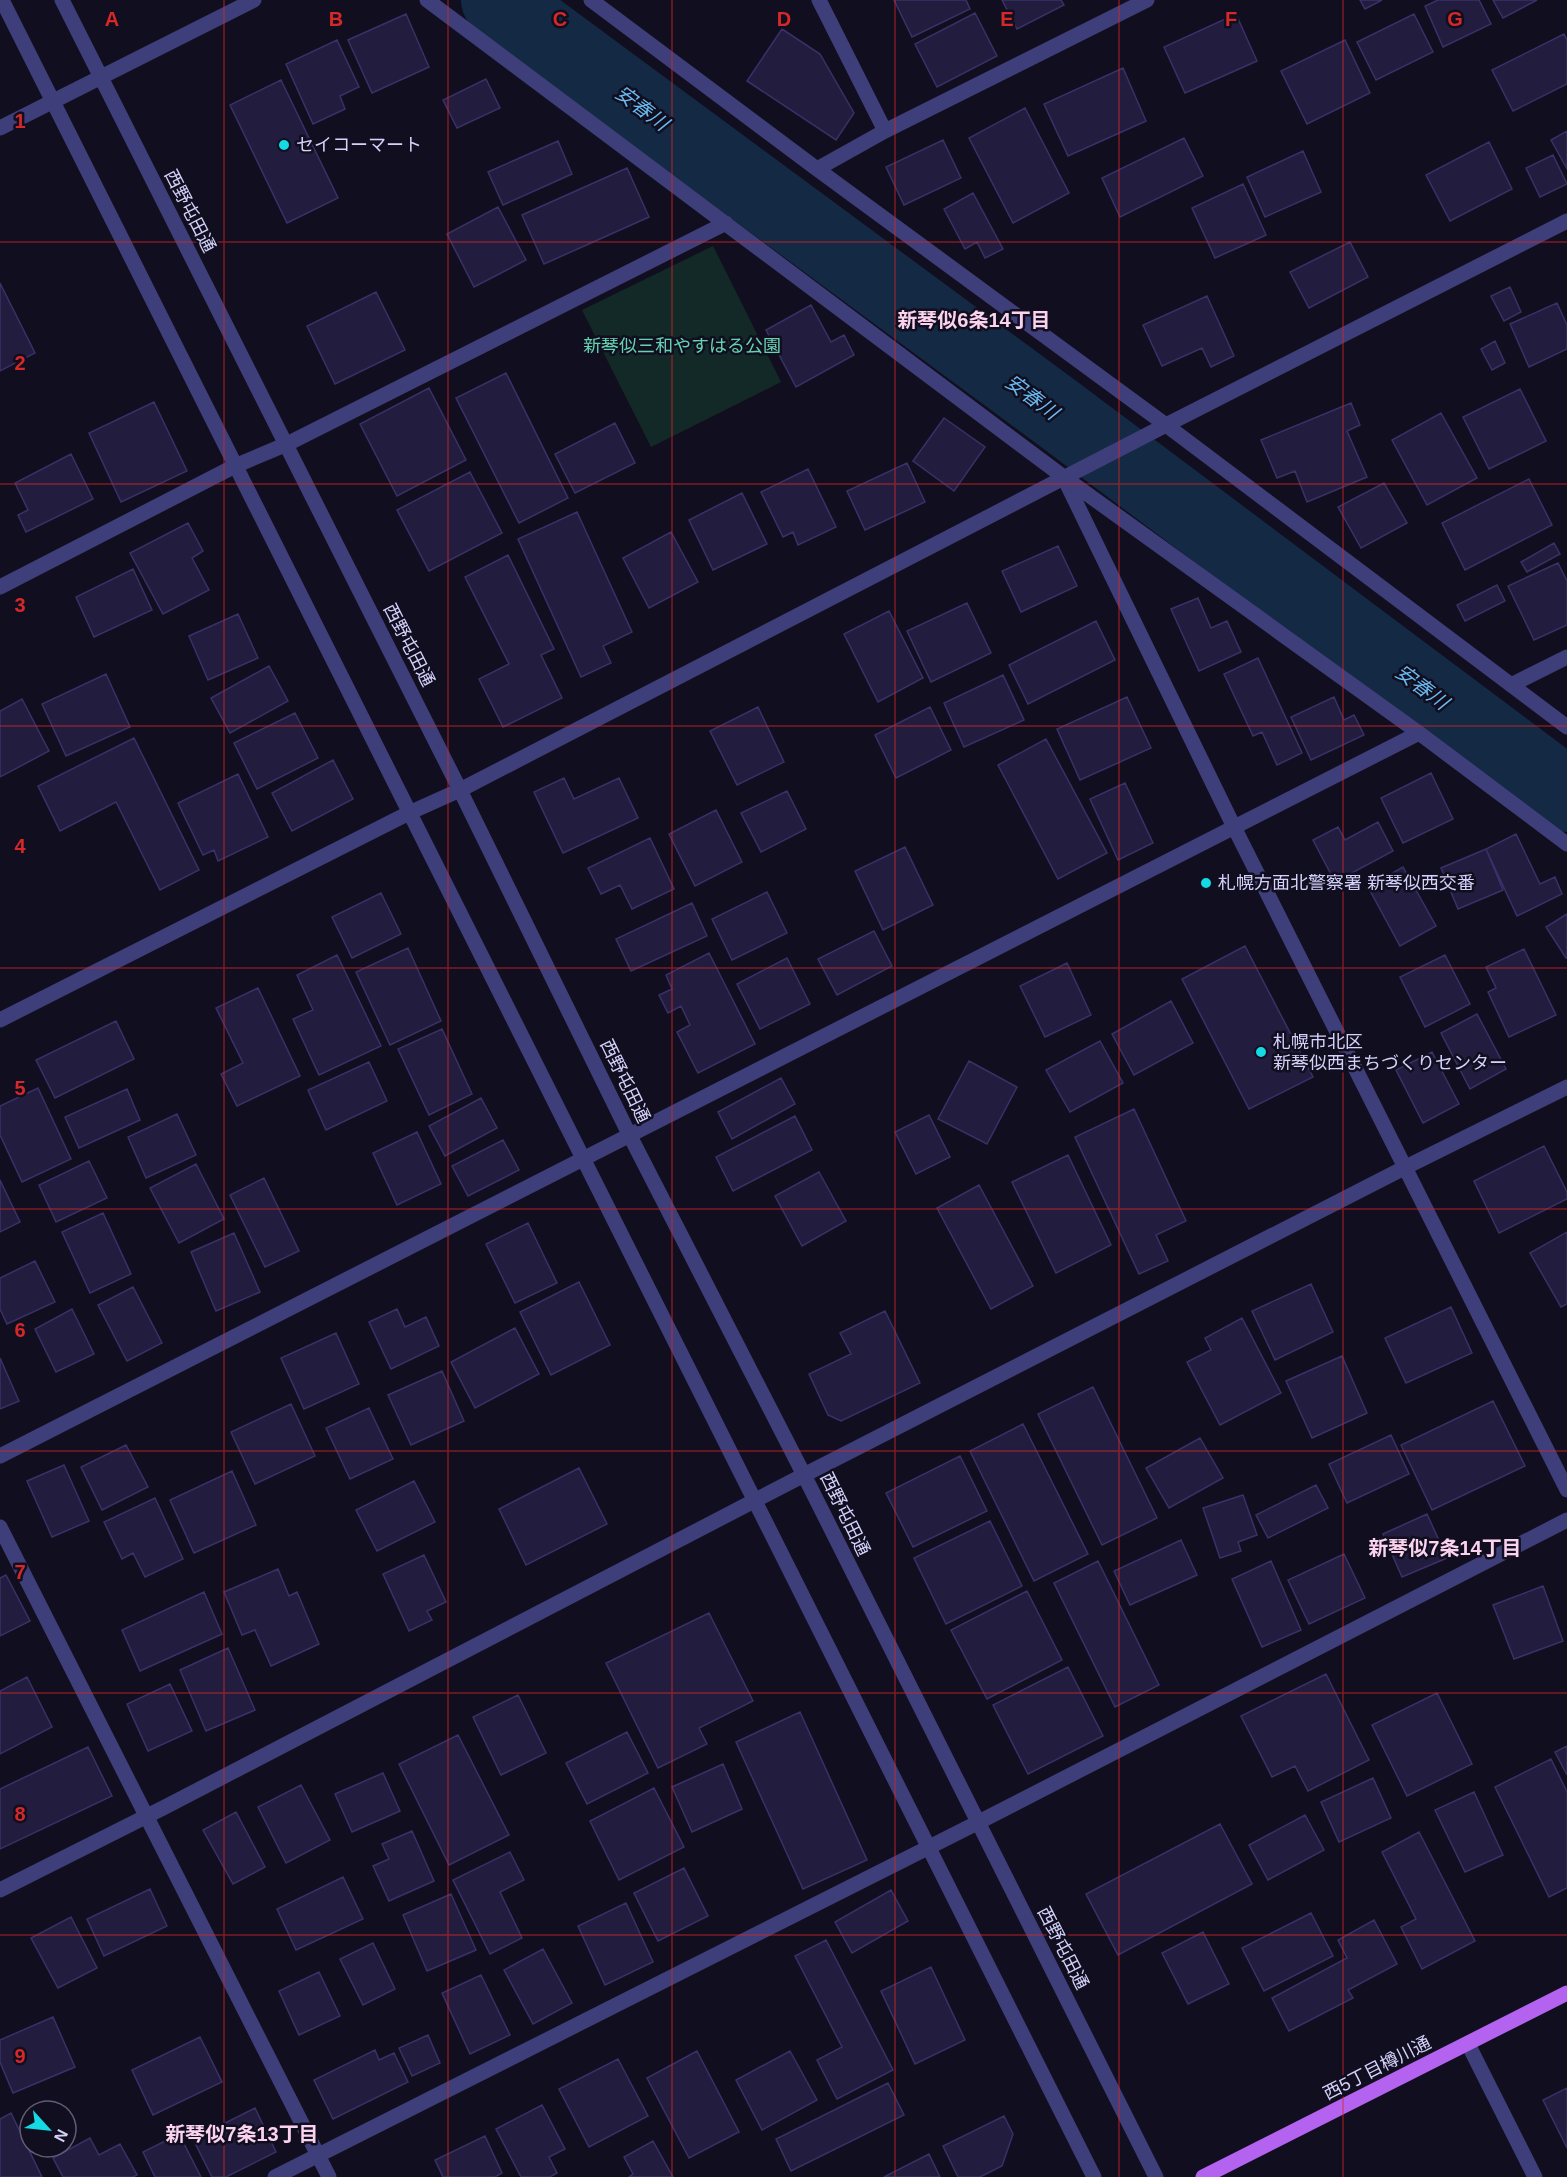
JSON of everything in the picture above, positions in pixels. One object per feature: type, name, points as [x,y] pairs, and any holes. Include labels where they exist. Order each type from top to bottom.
[{"type":"main road","name":"西5丁目樽川通","points":[[1203,2177],[1567,1993]]},
{"type":"street","points":[[2,0],[1095,2177]]},
{"type":"street","name":"西野屯田通","points":[[62,0],[287,444],[629,1134],[804,1475],[1156,2177]]},
{"type":"street","points":[[0,128],[254,0]]},
{"type":"street","points":[[427,0],[1065,478],[1419,733],[1567,844]]},
{"type":"street","points":[[591,0],[1166,425],[1567,727]]},
{"type":"street","points":[[819,0],[885,131]]},
{"type":"street","points":[[817,169],[885,131],[1147,0]]},
{"type":"street","points":[[0,1020],[409,813],[460,790],[1166,425],[1567,221]]},
{"type":"street","points":[[0,587],[236,466],[287,444],[726,223]]},
{"type":"street","points":[[1065,478],[1234,826],[1567,1490]]},
{"type":"street","points":[[1510,685],[1567,657]]},
{"type":"street","points":[[0,1456],[1419,733]]},
{"type":"street","points":[[0,1890],[147,1817],[804,1475],[1567,1087]]},
{"type":"street","points":[[275,2177],[928,1847],[1567,1520]]},
{"type":"street","points":[[0,1527],[328,2177]]},
{"type":"street","points":[[1468,2044],[1535,2177]]},
{"type":"green space","name":"新琴似三和やすはる公園","points":[[713,246],[781,382],[651,447],[582,310]]},
{"type":"building","points":[[894,0],[966,0],[970,9],[912,37]]},
{"type":"building","points":[[1002,0],[1061,0],[1064,5],[1017,29]]},
{"type":"building","points":[[1360,0],[1382,0],[1365,9]]},
{"type":"building","points":[[1438,0],[1479,0],[1491,24],[1443,47],[1425,6]]},
{"type":"building","points":[[1493,0],[1537,0],[1503,18]]},
{"type":"building","points":[[975,13],[997,56],[937,87],[915,44]]},
{"type":"building","points":[[406,14],[429,67],[372,93],[348,40]]},
{"type":"building","points":[[1236,14],[1257,61],[1185,93],[1164,47]]},
{"type":"building","points":[[1414,14],[1433,52],[1376,80],[1357,42]]},
{"type":"building","points":[[782,29],[820,54],[854,113],[836,140],[747,81]]},
{"type":"building","points":[[1564,34],[1567,40],[1567,84],[1513,111],[1492,70]]},
{"type":"building","points":[[337,40],[359,87],[340,96],[345,109],[313,124],[286,64]]},
{"type":"building","points":[[1345,40],[1370,93],[1307,124],[1281,71]]},
{"type":"building","points":[[1123,68],[1146,121],[1068,156],[1044,104]]},
{"type":"building","points":[[486,79],[500,108],[457,128],[443,100]]},
{"type":"building","points":[[281,80],[338,198],[287,223],[230,105]]},
{"type":"building","points":[[1025,108],[1069,193],[1013,223],[969,138]]},
{"type":"building","points":[[1567,131],[1567,169],[1551,140]]},
{"type":"building","points":[[1184,138],[1203,176],[1120,217],[1102,178]]},
{"type":"building","points":[[943,140],[961,178],[904,205],[886,167]]},
{"type":"building","points":[[558,141],[572,174],[503,205],[488,172]]},
{"type":"building","points":[[1489,142],[1512,189],[1450,221],[1426,175]]},
{"type":"building","points":[[1303,151],[1321,192],[1265,217],[1247,177]]},
{"type":"building","points":[[1553,155],[1567,184],[1540,197],[1526,168]]},
{"type":"building","points":[[627,168],[649,217],[544,264],[522,215]]},
{"type":"building","points":[[1243,184],[1266,235],[1215,258],[1192,208]]},
{"type":"building","points":[[973,193],[1003,249],[985,258],[977,242],[965,249],[944,209]]},
{"type":"building","points":[[498,207],[526,260],[474,287],[447,234]]},
{"type":"building","points":[[1350,242],[1368,277],[1309,308],[1290,272]]},
{"type":"building","points":[[0,283],[35,353],[0,371]]},
{"type":"building","points":[[1510,287],[1521,312],[1504,321],[1491,296]]},
{"type":"building","points":[[376,292],[405,350],[335,384],[307,326]]},
{"type":"building","points":[[1207,296],[1234,356],[1211,367],[1202,348],[1162,366],[1143,325]]},
{"type":"building","points":[[1557,303],[1567,325],[1567,349],[1529,367],[1510,324]]},
{"type":"building","points":[[811,305],[831,342],[844,335],[854,355],[796,387],[766,330]]},
{"type":"building","points":[[1495,341],[1505,363],[1492,370],[1481,349]]},
{"type":"building","points":[[506,373],[568,498],[519,523],[456,398]]},
{"type":"building","points":[[429,388],[466,460],[397,496],[360,424]]},
{"type":"building","points":[[1520,389],[1546,441],[1489,469],[1463,417]]},
{"type":"building","points":[[154,402],[187,471],[121,502],[89,433]]},
{"type":"building","points":[[1351,403],[1360,425],[1347,431],[1367,477],[1307,502],[1295,471],[1277,478],[1261,440]]},
{"type":"building","points":[[1441,413],[1477,478],[1427,505],[1392,440]]},
{"type":"building","points":[[944,418],[985,447],[954,491],[913,461]]},
{"type":"building","points":[[615,423],[635,463],[575,493],[555,454]]},
{"type":"building","points":[[71,454],[93,499],[26,532],[18,515],[28,510],[15,483]]},
{"type":"building","points":[[907,463],[925,502],[865,530],[847,491]]},
{"type":"building","points":[[808,469],[836,527],[798,545],[793,532],[783,537],[761,492]]},
{"type":"building","points":[[470,472],[502,533],[429,571],[397,510]]},
{"type":"building","points":[[1529,479],[1552,525],[1465,570],[1442,523]]},
{"type":"building","points":[[1384,483],[1407,523],[1361,548],[1338,507]]},
{"type":"building","points":[[742,493],[767,544],[713,570],[689,520]]},
{"type":"building","points":[[577,512],[632,632],[603,646],[611,663],[581,677],[518,539]]},
{"type":"building","points":[[188,523],[203,551],[192,558],[209,590],[163,614],[130,553]]},
{"type":"building","points":[[671,532],[698,582],[649,608],[623,558]]},
{"type":"building","points":[[1554,543],[1560,554],[1527,572],[1521,562]]},
{"type":"building","points":[[1058,546],[1077,586],[1021,612],[1002,571]]},
{"type":"building","points":[[508,555],[554,649],[541,655],[562,698],[503,727],[479,679],[509,664],[465,577]]},
{"type":"building","points":[[1558,563],[1567,581],[1567,625],[1534,640],[1508,586]]},
{"type":"building","points":[[133,569],[152,610],[94,637],[76,597]]},
{"type":"building","points":[[1497,585],[1505,601],[1465,621],[1457,605]]},
{"type":"building","points":[[1198,598],[1211,628],[1227,621],[1241,652],[1199,671],[1171,609]]},
{"type":"building","points":[[967,603],[991,653],[931,682],[907,631]]},
{"type":"building","points":[[889,611],[923,678],[878,702],[844,634]]},
{"type":"building","points":[[238,614],[258,658],[208,680],[189,636]]},
{"type":"building","points":[[1096,621],[1115,660],[1028,704],[1009,665]]},
{"type":"building","points":[[1258,658],[1302,753],[1277,765],[1262,732],[1253,736],[1224,674]]},
{"type":"building","points":[[269,666],[288,701],[230,733],[211,698]]},
{"type":"building","points":[[106,674],[130,727],[66,756],[42,704]]},
{"type":"building","points":[[1003,675],[1024,720],[964,747],[944,703]]},
{"type":"building","points":[[1127,697],[1151,748],[1080,780],[1057,729]]},
{"type":"building","points":[[1334,697],[1344,720],[1354,715],[1364,735],[1311,760],[1291,717]]},
{"type":"building","points":[[22,699],[49,751],[0,777],[0,711]]},
{"type":"building","points":[[758,707],[784,762],[737,785],[710,731]]},
{"type":"building","points":[[930,707],[951,750],[896,778],[875,735]]},
{"type":"building","points":[[295,713],[318,758],[257,789],[234,743]]},
{"type":"building","points":[[134,738],[199,870],[160,890],[116,802],[60,831],[38,786]]},
{"type":"building","points":[[1046,739],[1107,853],[1058,879],[998,765]]},
{"type":"building","points":[[333,760],[353,799],[292,831],[272,793]]},
{"type":"building","points":[[1431,773],[1453,819],[1403,843],[1381,798]]},
{"type":"building","points":[[238,774],[268,837],[218,861],[214,850],[203,855],[178,803]]},
{"type":"building","points":[[564,778],[574,799],[619,778],[638,818],[563,853],[534,792]]},
{"type":"building","points":[[1125,783],[1153,843],[1118,860],[1090,799]]},
{"type":"building","points":[[787,791],[806,829],[761,852],[741,813]]},
{"type":"building","points":[[716,810],[742,862],[695,886],[669,834]]},
{"type":"building","points":[[1378,822],[1393,851],[1335,882],[1313,840],[1338,827],[1345,840]]},
{"type":"building","points":[[1516,834],[1540,884],[1555,877],[1562,894],[1517,916],[1486,849]]},
{"type":"building","points":[[650,838],[674,889],[632,909],[620,885],[601,894],[588,868]]},
{"type":"building","points":[[905,847],[933,905],[883,930],[855,871]]},
{"type":"building","points":[[1486,849],[1503,890],[1458,909],[1441,868]]},
{"type":"building","points":[[1403,867],[1436,926],[1400,946],[1368,887]]},
{"type":"building","points":[[767,892],[787,933],[732,960],[712,919]]},
{"type":"building","points":[[381,893],[401,934],[352,958],[332,917]]},
{"type":"building","points":[[692,903],[707,936],[631,971],[616,939]]},
{"type":"building","points":[[1567,914],[1567,958],[1566,958],[1546,927]]},
{"type":"building","points":[[874,931],[892,966],[837,995],[818,959]]},
{"type":"building","points":[[1245,946],[1313,1077],[1249,1109],[1182,979]]},
{"type":"building","points":[[408,948],[441,1021],[390,1045],[356,972]]},
{"type":"building","points":[[1524,949],[1556,1015],[1509,1037],[1488,992],[1496,988],[1486,967]]},
{"type":"building","points":[[709,953],[755,1044],[698,1073],[677,1032],[690,1025],[681,1006],[668,1013],[659,995],[672,989],[666,975]]},
{"type":"building","points":[[337,955],[381,1046],[319,1075],[293,1019],[313,1010],[297,975]]},
{"type":"building","points":[[1445,955],[1470,1004],[1425,1027],[1400,977]]},
{"type":"building","points":[[787,958],[810,1004],[760,1029],[737,984]]},
{"type":"building","points":[[1067,963],[1091,1015],[1045,1037],[1020,986]]},
{"type":"building","points":[[258,988],[300,1076],[237,1106],[221,1074],[243,1063],[216,1008]]},
{"type":"building","points":[[1171,1001],[1193,1043],[1134,1075],[1112,1034]]},
{"type":"building","points":[[1477,1014],[1506,1069],[1470,1089],[1441,1033]]},
{"type":"building","points":[[116,1021],[134,1059],[55,1098],[36,1060]]},
{"type":"building","points":[[442,1029],[472,1094],[429,1115],[398,1049]]},
{"type":"building","points":[[1100,1041],[1123,1083],[1070,1112],[1046,1070]]},
{"type":"building","points":[[1432,1052],[1459,1104],[1423,1123],[1396,1070]]},
{"type":"building","points":[[969,1061],[1017,1087],[987,1144],[938,1119]]},
{"type":"building","points":[[369,1062],[387,1101],[326,1130],[308,1090]]},
{"type":"building","points":[[781,1078],[795,1104],[732,1139],[718,1112]]},
{"type":"building","points":[[38,1088],[71,1159],[22,1182],[0,1135],[0,1106]]},
{"type":"building","points":[[127,1089],[140,1120],[79,1148],[65,1117]]},
{"type":"building","points":[[481,1098],[497,1128],[445,1156],[429,1126]]},
{"type":"building","points":[[1134,1109],[1186,1221],[1156,1235],[1168,1261],[1139,1274],[1075,1137]]},
{"type":"building","points":[[177,1114],[196,1155],[146,1178],[128,1137]]},
{"type":"building","points":[[929,1115],[950,1157],[916,1174],[895,1132]]},
{"type":"building","points":[[795,1116],[812,1150],[733,1191],[716,1157]]},
{"type":"building","points":[[417,1132],[441,1184],[397,1205],[373,1153]]},
{"type":"building","points":[[503,1140],[519,1170],[468,1196],[452,1166]]},
{"type":"building","points":[[1544,1146],[1567,1192],[1567,1199],[1499,1233],[1474,1181]]},
{"type":"building","points":[[1068,1155],[1111,1245],[1056,1273],[1012,1182]]},
{"type":"building","points":[[89,1161],[107,1198],[56,1222],[39,1185]]},
{"type":"building","points":[[196,1164],[224,1219],[179,1243],[150,1188]]},
{"type":"building","points":[[819,1172],[846,1221],[802,1246],[775,1196]]},
{"type":"building","points":[[264,1178],[299,1251],[265,1267],[230,1195]]},
{"type":"building","points":[[0,1180],[20,1222],[0,1232]]},
{"type":"building","points":[[979,1185],[1033,1286],[991,1309],[937,1208]]},
{"type":"building","points":[[103,1213],[131,1274],[90,1293],[62,1232]]},
{"type":"building","points":[[528,1223],[557,1283],[515,1303],[486,1244]]},
{"type":"building","points":[[1567,1232],[1567,1304],[1561,1307],[1530,1253]]},
{"type":"building","points":[[234,1233],[260,1292],[216,1311],[191,1252]]},
{"type":"building","points":[[35,1261],[55,1302],[7,1324],[0,1309],[0,1278]]},
{"type":"building","points":[[579,1282],[610,1345],[551,1375],[520,1312]]},
{"type":"building","points":[[1311,1284],[1333,1332],[1275,1360],[1252,1311]]},
{"type":"building","points":[[133,1287],[162,1343],[127,1361],[98,1305]]},
{"type":"building","points":[[1451,1307],[1472,1353],[1406,1383],[1385,1338]]},
{"type":"building","points":[[72,1309],[94,1354],[56,1372],[35,1329]]},
{"type":"building","points":[[397,1309],[405,1327],[426,1317],[439,1346],[391,1369],[369,1322]]},
{"type":"building","points":[[885,1311],[920,1383],[841,1421],[828,1415],[809,1374],[851,1354],[840,1333]]},
{"type":"building","points":[[1242,1318],[1281,1393],[1220,1425],[1187,1362],[1211,1350],[1205,1338]]},
{"type":"building","points":[[515,1328],[539,1374],[475,1408],[451,1362]]},
{"type":"building","points":[[336,1333],[359,1384],[304,1409],[281,1358]]},
{"type":"building","points":[[1342,1356],[1367,1413],[1312,1438],[1286,1381]]},
{"type":"building","points":[[0,1358],[19,1401],[0,1409]]},
{"type":"building","points":[[442,1371],[464,1421],[411,1445],[388,1395]]},
{"type":"building","points":[[1093,1387],[1157,1518],[1102,1545],[1038,1414]]},
{"type":"building","points":[[1493,1401],[1525,1466],[1432,1510],[1401,1445]]},
{"type":"building","points":[[291,1404],[315,1456],[255,1484],[231,1432]]},
{"type":"building","points":[[369,1408],[393,1459],[350,1479],[326,1428]]},
{"type":"building","points":[[1023,1424],[1088,1554],[1034,1581],[970,1451]]},
{"type":"building","points":[[1391,1435],[1409,1474],[1347,1503],[1329,1464]]},
{"type":"building","points":[[1200,1438],[1223,1478],[1169,1508],[1146,1468]]},
{"type":"building","points":[[126,1445],[148,1487],[102,1510],[81,1467]]},
{"type":"building","points":[[960,1456],[987,1511],[913,1547],[886,1493]]},
{"type":"building","points":[[64,1465],[89,1521],[52,1537],[27,1481]]},
{"type":"building","points":[[579,1468],[607,1524],[526,1565],[499,1509]]},
{"type":"building","points":[[232,1471],[256,1525],[194,1553],[170,1500]]},
{"type":"building","points":[[414,1481],[435,1522],[377,1551],[356,1510]]},
{"type":"building","points":[[1316,1485],[1328,1508],[1268,1538],[1256,1515]]},
{"type":"building","points":[[1243,1495],[1257,1535],[1238,1542],[1241,1551],[1220,1558],[1203,1508]]},
{"type":"building","points":[[155,1498],[183,1559],[145,1577],[133,1553],[122,1559],[104,1522]]},
{"type":"building","points":[[1427,1514],[1447,1558],[1402,1577],[1383,1534]]},
{"type":"building","points":[[990,1521],[1022,1586],[946,1624],[914,1558]]},
{"type":"building","points":[[1181,1540],[1197,1575],[1130,1605],[1114,1571]]},
{"type":"building","points":[[1344,1554],[1365,1598],[1309,1624],[1288,1580]]},
{"type":"building","points":[[424,1555],[446,1602],[427,1611],[432,1620],[409,1631],[383,1574]]},
{"type":"building","points":[[1098,1561],[1159,1685],[1115,1707],[1054,1583]]},
{"type":"building","points":[[1271,1561],[1301,1630],[1262,1647],[1232,1579]]},
{"type":"building","points":[[278,1569],[289,1596],[297,1592],[319,1644],[271,1666],[255,1630],[242,1635],[224,1592]]},
{"type":"building","points":[[6,1575],[30,1621],[0,1636],[0,1578]]},
{"type":"building","points":[[1543,1586],[1563,1641],[1514,1659],[1493,1605]]},
{"type":"building","points":[[1027,1591],[1062,1660],[987,1699],[951,1630]]},
{"type":"building","points":[[204,1592],[222,1634],[140,1671],[122,1630]]},
{"type":"building","points":[[709,1613],[753,1701],[699,1728],[707,1744],[658,1768],[606,1663]]},
{"type":"building","points":[[228,1648],[255,1710],[206,1731],[180,1670]]},
{"type":"building","points":[[1068,1667],[1103,1736],[1028,1774],[993,1705]]},
{"type":"building","points":[[1326,1674],[1369,1760],[1308,1791],[1295,1766],[1272,1777],[1241,1716]]},
{"type":"building","points":[[27,1677],[52,1727],[0,1754],[0,1691]]},
{"type":"building","points":[[170,1684],[192,1731],[148,1751],[127,1704]]},
{"type":"building","points":[[1437,1693],[1472,1764],[1407,1796],[1372,1725]]},
{"type":"building","points":[[518,1695],[546,1753],[501,1775],[473,1717]]},
{"type":"building","points":[[800,1712],[867,1860],[803,1889],[736,1742]]},
{"type":"building","points":[[627,1732],[648,1773],[587,1804],[566,1763]]},
{"type":"building","points":[[458,1735],[509,1835],[449,1865],[399,1764]]},
{"type":"building","points":[[1567,1746],[1567,1775],[1555,1752]]},
{"type":"building","points":[[88,1747],[112,1796],[0,1849],[0,1789]]},
{"type":"building","points":[[1551,1759],[1567,1792],[1567,1888],[1549,1897],[1495,1787]]},
{"type":"building","points":[[723,1764],[742,1809],[692,1832],[672,1787]]},
{"type":"building","points":[[383,1773],[400,1811],[352,1832],[335,1794]]},
{"type":"building","points":[[1373,1778],[1391,1818],[1339,1842],[1321,1802]]},
{"type":"building","points":[[301,1785],[330,1840],[286,1863],[258,1807]]},
{"type":"building","points":[[654,1788],[684,1847],[619,1880],[590,1821]]},
{"type":"building","points":[[1474,1792],[1503,1855],[1465,1872],[1435,1810]]},
{"type":"building","points":[[236,1812],[265,1867],[233,1884],[203,1830]]},
{"type":"building","points":[[1305,1815],[1324,1850],[1268,1880],[1249,1845]]},
{"type":"building","points":[[1220,1824],[1252,1884],[1118,1955],[1086,1894]]},
{"type":"building","points":[[412,1831],[434,1881],[389,1901],[373,1866],[389,1859],[382,1844]]},
{"type":"building","points":[[1419,1832],[1475,1941],[1422,1969],[1401,1927],[1416,1919],[1382,1852]]},
{"type":"building","points":[[510,1852],[524,1880],[500,1892],[522,1938],[490,1954],[453,1880]]},
{"type":"building","points":[[684,1868],[708,1916],[658,1941],[634,1893]]},
{"type":"building","points":[[343,1877],[363,1919],[296,1950],[277,1909]]},
{"type":"building","points":[[150,1889],[167,1926],[104,1956],[87,1919]]},
{"type":"building","points":[[891,1890],[908,1921],[852,1953],[835,1922]]},
{"type":"building","points":[[451,1894],[476,1950],[427,1971],[403,1915]]},
{"type":"building","points":[[626,1903],[653,1962],[605,1985],[578,1926]]},
{"type":"building","points":[[1311,1913],[1333,1956],[1264,1991],[1242,1948]]},
{"type":"building","points":[[71,1917],[97,1968],[58,1988],[31,1938]]},
{"type":"building","points":[[1374,1920],[1397,1964],[1348,1990],[1353,1998],[1289,2031],[1272,1998],[1347,1958],[1338,1940]]},
{"type":"building","points":[[1203,1932],[1229,1984],[1188,2004],[1162,1953]]},
{"type":"building","points":[[826,1940],[893,2070],[837,2099],[817,2060],[842,2047],[795,1956]]},
{"type":"building","points":[[373,1943],[395,1989],[363,2005],[340,1959]]},
{"type":"building","points":[[543,1949],[572,2003],[533,2024],[504,1970]]},
{"type":"building","points":[[931,1967],[965,2040],[915,2064],[881,1991]]},
{"type":"building","points":[[319,1972],[340,2016],[299,2035],[279,1991]]},
{"type":"building","points":[[481,1975],[510,2035],[470,2054],[442,1993]]},
{"type":"building","points":[[53,2017],[75,2067],[13,2093],[0,2062],[0,2040]]},
{"type":"building","points":[[428,2035],[440,2063],[412,2076],[399,2048]]},
{"type":"building","points":[[200,2037],[222,2082],[153,2115],[132,2070]]},
{"type":"building","points":[[375,2050],[379,2060],[394,2053],[408,2082],[333,2119],[314,2080]]},
{"type":"building","points":[[697,2051],[739,2132],[689,2158],[647,2078]]},
{"type":"building","points":[[790,2051],[817,2100],[762,2130],[736,2080]]},
{"type":"building","points":[[618,2059],[648,2116],[589,2147],[559,2089]]},
{"type":"building","points":[[888,2083],[904,2115],[791,2171],[776,2139]]},
{"type":"building","points":[[1567,2088],[1567,2148],[1543,2100]]},
{"type":"building","points":[[542,2105],[565,2149],[549,2157],[557,2173],[550,2177],[521,2177],[496,2129]]},
{"type":"building","points":[[255,2108],[276,2152],[226,2177],[212,2177],[193,2139]]},
{"type":"building","points":[[11,2113],[18,2127],[18,2159],[33,2159],[42,2177],[0,2177],[0,2119]]},
{"type":"building","points":[[1004,2116],[1013,2134],[1002,2166],[980,2177],[958,2177],[943,2146]]},
{"type":"building","points":[[179,2134],[201,2177],[155,2177],[143,2152]]},
{"type":"building","points":[[485,2136],[502,2173],[495,2177],[443,2177],[435,2160]]},
{"type":"building","points":[[90,2138],[99,2155],[120,2144],[137,2175],[133,2177],[63,2177],[54,2159],[78,2159],[78,2144]]},
{"type":"building","points":[[653,2141],[673,2177],[629,2177],[633,2174],[624,2157]]},
{"type":"building","points":[[929,2154],[940,2177],[884,2177]]},
{"type":"waterway","name":"安春川","points":[[498,0],[1056,412],[1567,795]]},
{"type":"place","name":"セイコーマート","points":[[284,145]]},
{"type":"place","name":"札幌方面北警察署 新琴似西交番","points":[[1206,883]]},
{"type":"place","name":"札幌市北区 新琴似西まちづくりセンター","points":[[1261,1052]]},
{"type":"district","name":"新琴似6条14丁目","points":[[974,320]]},
{"type":"district","name":"新琴似7条14丁目","points":[[1445,1548]]},
{"type":"district","name":"新琴似7条13丁目","points":[[242,2134]]}]
